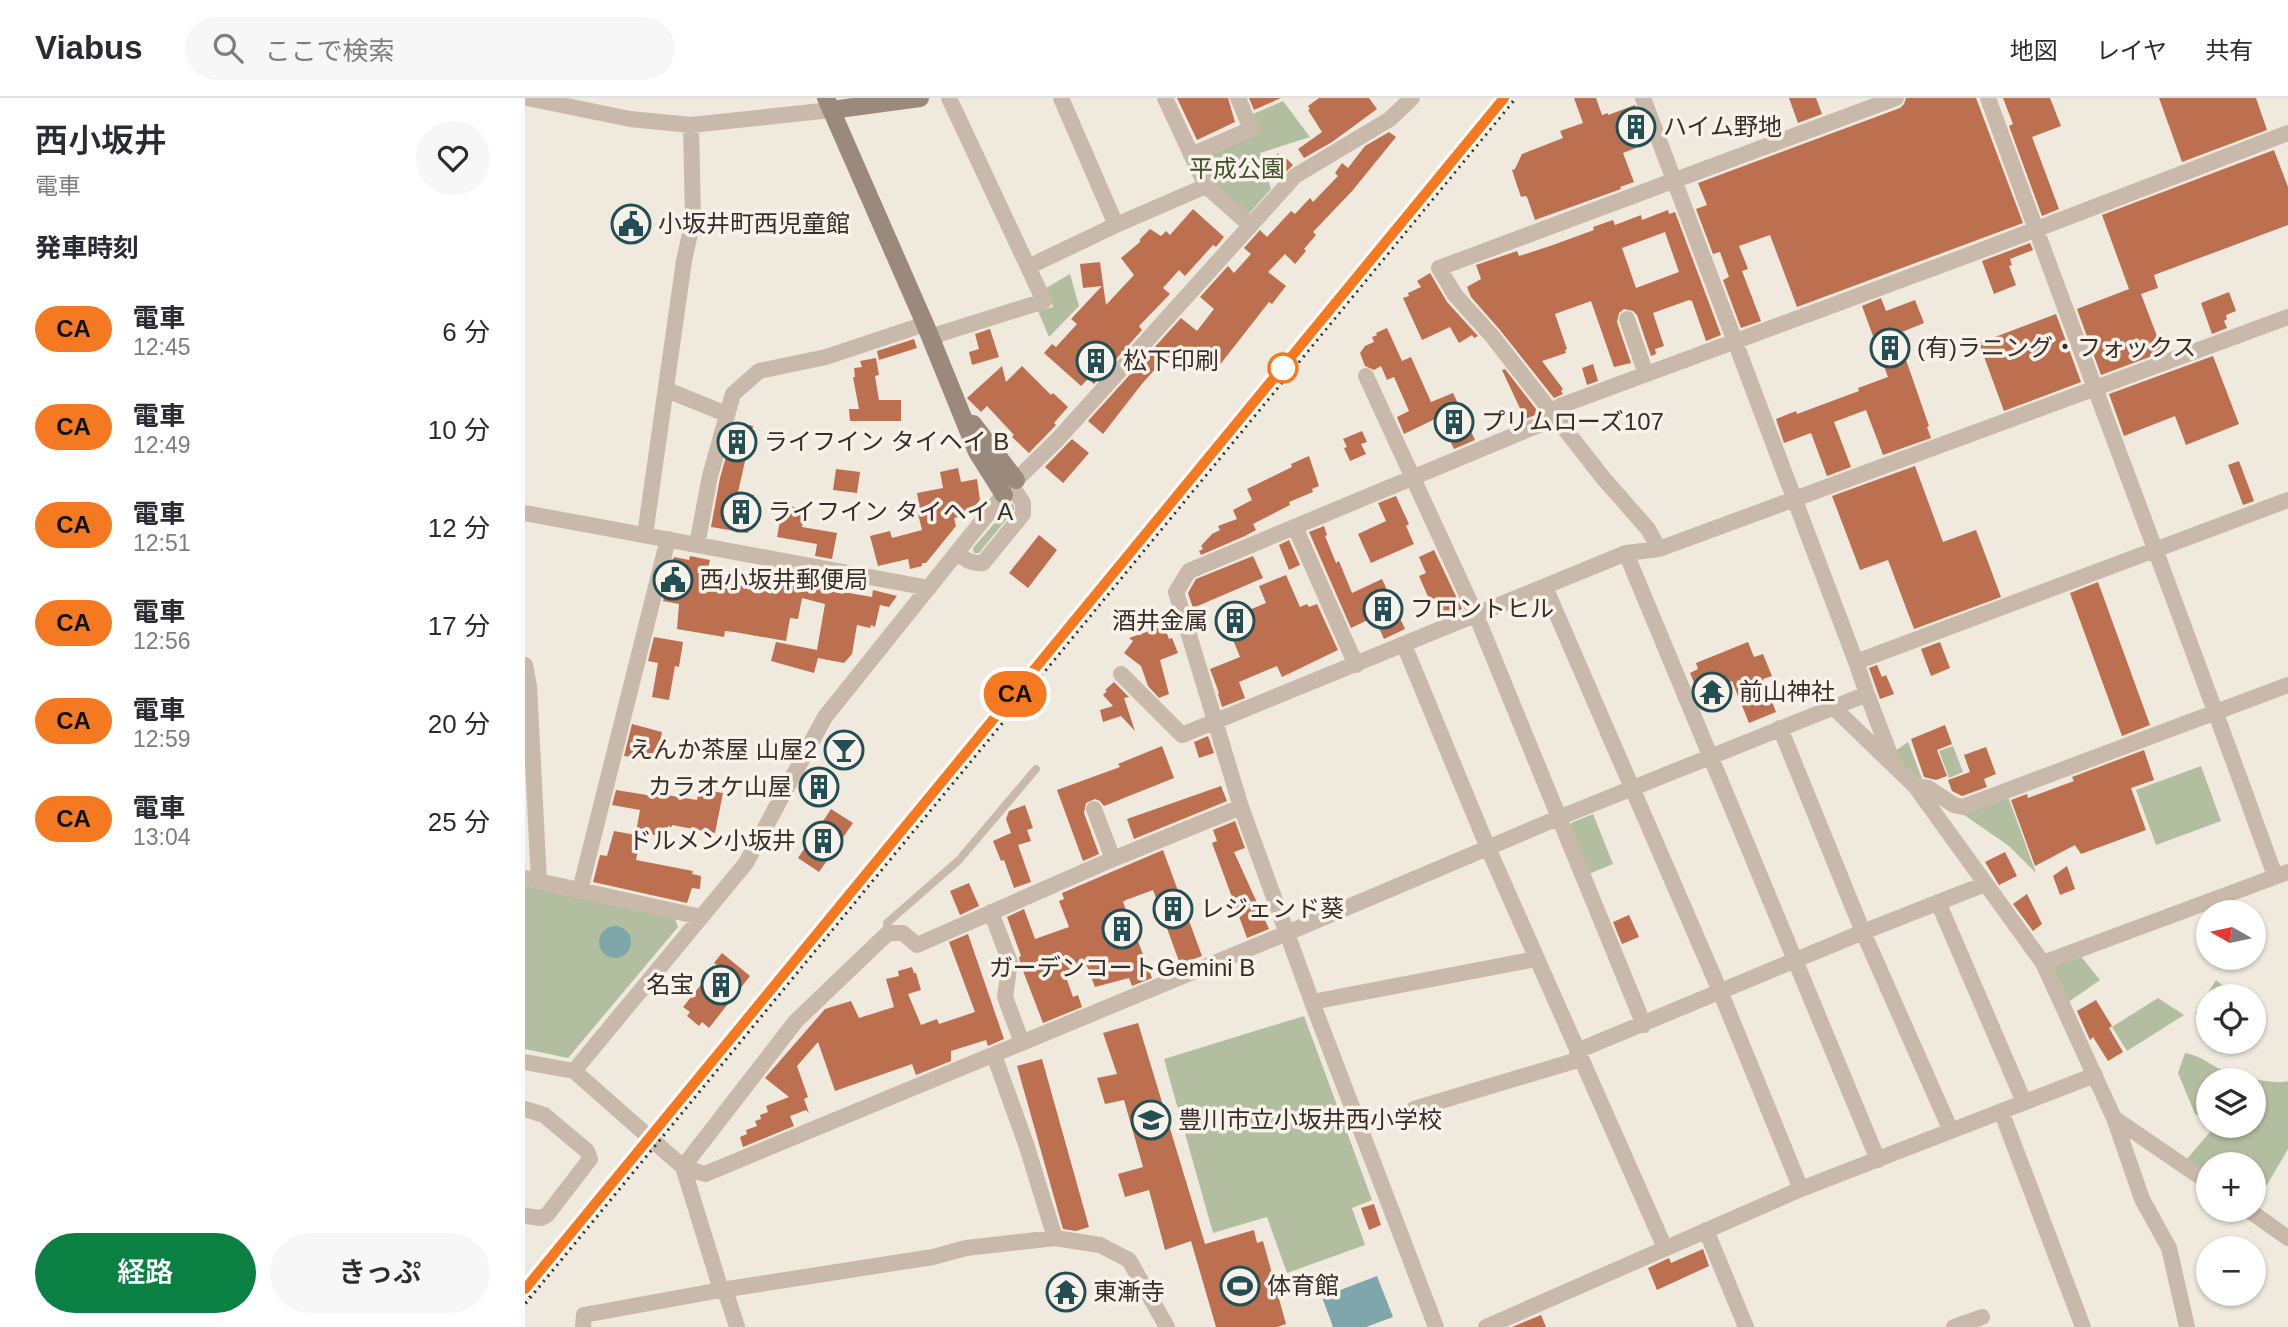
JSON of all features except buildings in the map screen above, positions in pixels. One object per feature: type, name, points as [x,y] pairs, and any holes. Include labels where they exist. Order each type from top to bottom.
[{"type":"street","points":[[527,98],[630,119],[691,125],[829,104],[920,98]]},
{"type":"street","points":[[697,545],[710,476],[733,394],[759,371],[826,357],[1044,301],[949,98]]},
{"type":"street","points":[[1061,98],[1116,225]]},
{"type":"street","points":[[1165,98],[1206,186],[1250,225]]},
{"type":"street","points":[[1191,155],[1251,129],[1238,98]]},
{"type":"street","points":[[574,1071],[747,863],[825,717],[1010,487],[1058,439],[1294,176],[1390,119],[1412,98]]},
{"type":"street","points":[[1643,98],[1895,768]]},
{"type":"street","points":[[1659,549],[1648,529],[1604,479],[1492,336],[1455,295],[1439,268],[1896,98]]},
{"type":"street","points":[[1988,98],[2217,712],[2282,874],[2043,963]]},
{"type":"street","points":[[829,104],[960,407],[1023,503],[1023,514],[983,563],[968,562],[957,553]]},
{"type":"street","points":[[645,535],[684,261],[693,220],[691,125]]},
{"type":"street","points":[[1436,1327],[1241,807],[1176,592],[1189,571],[1546,422],[1560,406],[2288,133]]},
{"type":"street","points":[[1028,267],[1206,186]]},
{"type":"street","points":[[1121,674],[1182,735],[1626,553],[1659,549],[2288,317]]},
{"type":"street","points":[[1627,319],[1646,374]]},
{"type":"street","points":[[1366,376],[1476,615],[1644,1025]]},
{"type":"street","points":[[667,390],[726,414]]},
{"type":"street","points":[[1856,662],[2288,500]]},
{"type":"street","points":[[525,513],[929,588]]},
{"type":"street","points":[[1295,527],[1356,665]]},
{"type":"street","points":[[580,890],[668,540]]},
{"type":"street","points":[[1626,553],[1878,1160]]},
{"type":"street","points":[[1545,587],[1720,991],[1801,1189]]},
{"type":"street","points":[[1404,645],[1536,959],[1665,1248]]},
{"type":"street","points":[[525,665],[529,686],[532,879],[701,917]]},
{"type":"street","points":[[1915,786],[1928,788],[1954,805],[1963,807],[2288,685]]},
{"type":"street","points":[[525,1062],[574,1071],[683,1167],[705,1174],[1558,818],[1867,694]]},
{"type":"street","points":[[1833,707],[1915,786],[2043,963],[2115,1118],[2142,1199],[2169,1248],[2187,1327]]},
{"type":"street","points":[[1780,729],[1863,932],[1951,1131]]},
{"type":"street","points":[[683,1167],[796,1021],[888,933],[903,933],[917,945],[1113,859],[1241,807]]},
{"type":"street","points":[[1094,809],[1113,859]]},
{"type":"street","points":[[1414,1109],[1579,1055],[1720,991],[1985,884]]},
{"type":"street","points":[[1938,902],[2024,1102]]},
{"type":"street","points":[[991,912],[1010,962],[1005,997],[1022,1043]]},
{"type":"street","points":[[1312,1002],[1536,959]]},
{"type":"street","points":[[994,1055],[1026,1144],[1055,1238]]},
{"type":"street","points":[[1486,1327],[1801,1189],[2095,1074]]},
{"type":"street","points":[[525,1109],[544,1115],[587,1151],[590,1159],[547,1215],[541,1218],[525,1216]]},
{"type":"street","points":[[2001,1111],[2083,1327]]},
{"type":"street","points":[[2115,1118],[2196,1174]]},
{"type":"street","points":[[683,1167],[721,1290],[727,1296],[737,1327]]},
{"type":"street","points":[[2265,1222],[2288,1238]]},
{"type":"street","points":[[1706,1230],[1746,1327]]},
{"type":"street","points":[[583,1327],[584,1315],[721,1290],[933,1257],[966,1248],[1055,1238],[1100,1245],[1129,1260],[1167,1327]]},
{"type":"street","points":[[1954,1327],[1982,1317]]},
{"type":"lane","points":[[888,933],[887,923],[959,860],[1036,769]]},
{"type":"green space","name":"平成公園","points":[[1283,101],[1310,137],[1260,153],[1271,189],[1248,215],[1212,183],[1201,157],[1258,131],[1251,115]]},
{"type":"green space","points":[[1070,274],[1079,306],[1049,337],[1038,311],[1053,307],[1046,288]]},
{"type":"green space","points":[[1011,504],[1014,505],[1014,510],[979,553],[974,553],[973,548]]},
{"type":"green space","points":[[1908,742],[1923,781],[1915,782],[1902,770],[1895,751]]},
{"type":"green space","points":[[1953,746],[1963,772],[1949,778],[1939,751]]},
{"type":"green space","points":[[2201,766],[2221,821],[2156,845],[2136,790]]},
{"type":"green space","points":[[2007,794],[2036,873],[2009,846],[1957,810]]},
{"type":"green space","points":[[1593,814],[1613,864],[1586,875],[1569,831],[1571,823]]},
{"type":"green space","points":[[525,886],[675,919],[678,927],[568,1058],[525,1049]]},
{"type":"green space","points":[[2079,954],[2100,980],[2067,1003],[2049,966]]},
{"type":"green space","points":[[2158,998],[2184,1015],[2127,1051],[2112,1027]]},
{"type":"green space","points":[[1304,1016],[1372,1200],[1352,1208],[1365,1245],[1287,1273],[1267,1217],[1213,1233],[1164,1059]]},
{"type":"green space","points":[[2185,1053],[2218,1068],[2196,1068],[2196,1114],[2195,1114],[2178,1073]]},
{"type":"green space","points":[[2266,1081],[2288,1081],[2288,1149],[2266,1187],[2266,1152],[2196,1152],[2196,1167],[2186,1160],[2205,1138],[2266,1138]]},
{"type":"water","points":[[615,926],[626,931],[631,942],[626,953],[615,958],[604,953],[599,942],[604,931]]},
{"type":"water","points":[[1377,1276],[1393,1317],[1366,1327],[1333,1327],[1322,1297]]},
{"type":"railway","points":[[525,1303],[1515,98]]},
{"type":"train","name":"CA","points":[[525,1289],[1504,98]]},
{"type":"place","name":"ハイム野地","points":[[1636,127]]},
{"type":"place","name":"小坂井町西児童館","points":[[631,224]]},
{"type":"place","name":"(有)ラニング・フォックス","points":[[1890,348]]},
{"type":"place","name":"松下印刷","points":[[1096,361]]},
{"type":"place","name":"プリムローズ107","points":[[1454,422]]},
{"type":"place","name":"ライフイン タイヘイ B","points":[[737,442]]},
{"type":"place","name":"ライフイン タイヘイ A","points":[[741,512]]},
{"type":"place","name":"西小坂井郵便局","points":[[673,580]]},
{"type":"place","name":"フロントヒル","points":[[1383,609]]},
{"type":"place","name":"酒井金属","points":[[1235,621]]},
{"type":"place","name":"前山神社","points":[[1712,692]]},
{"type":"place","name":"えんか茶屋 山屋2","points":[[844,750]]},
{"type":"place","name":"カラオケ山屋","points":[[819,787]]},
{"type":"place","name":"ドルメン小坂井","points":[[823,841]]},
{"type":"place","name":"レジェンド葵","points":[[1173,909]]},
{"type":"place","name":"ガーデンコートGemini B","points":[[1122,929]]},
{"type":"place","name":"名宝","points":[[721,985]]},
{"type":"place","name":"豊川市立小坂井西小学校","points":[[1151,1120]]},
{"type":"place","name":"体育館","points":[[1240,1286]]},
{"type":"place","name":"東漸寺","points":[[1066,1292]]}]
